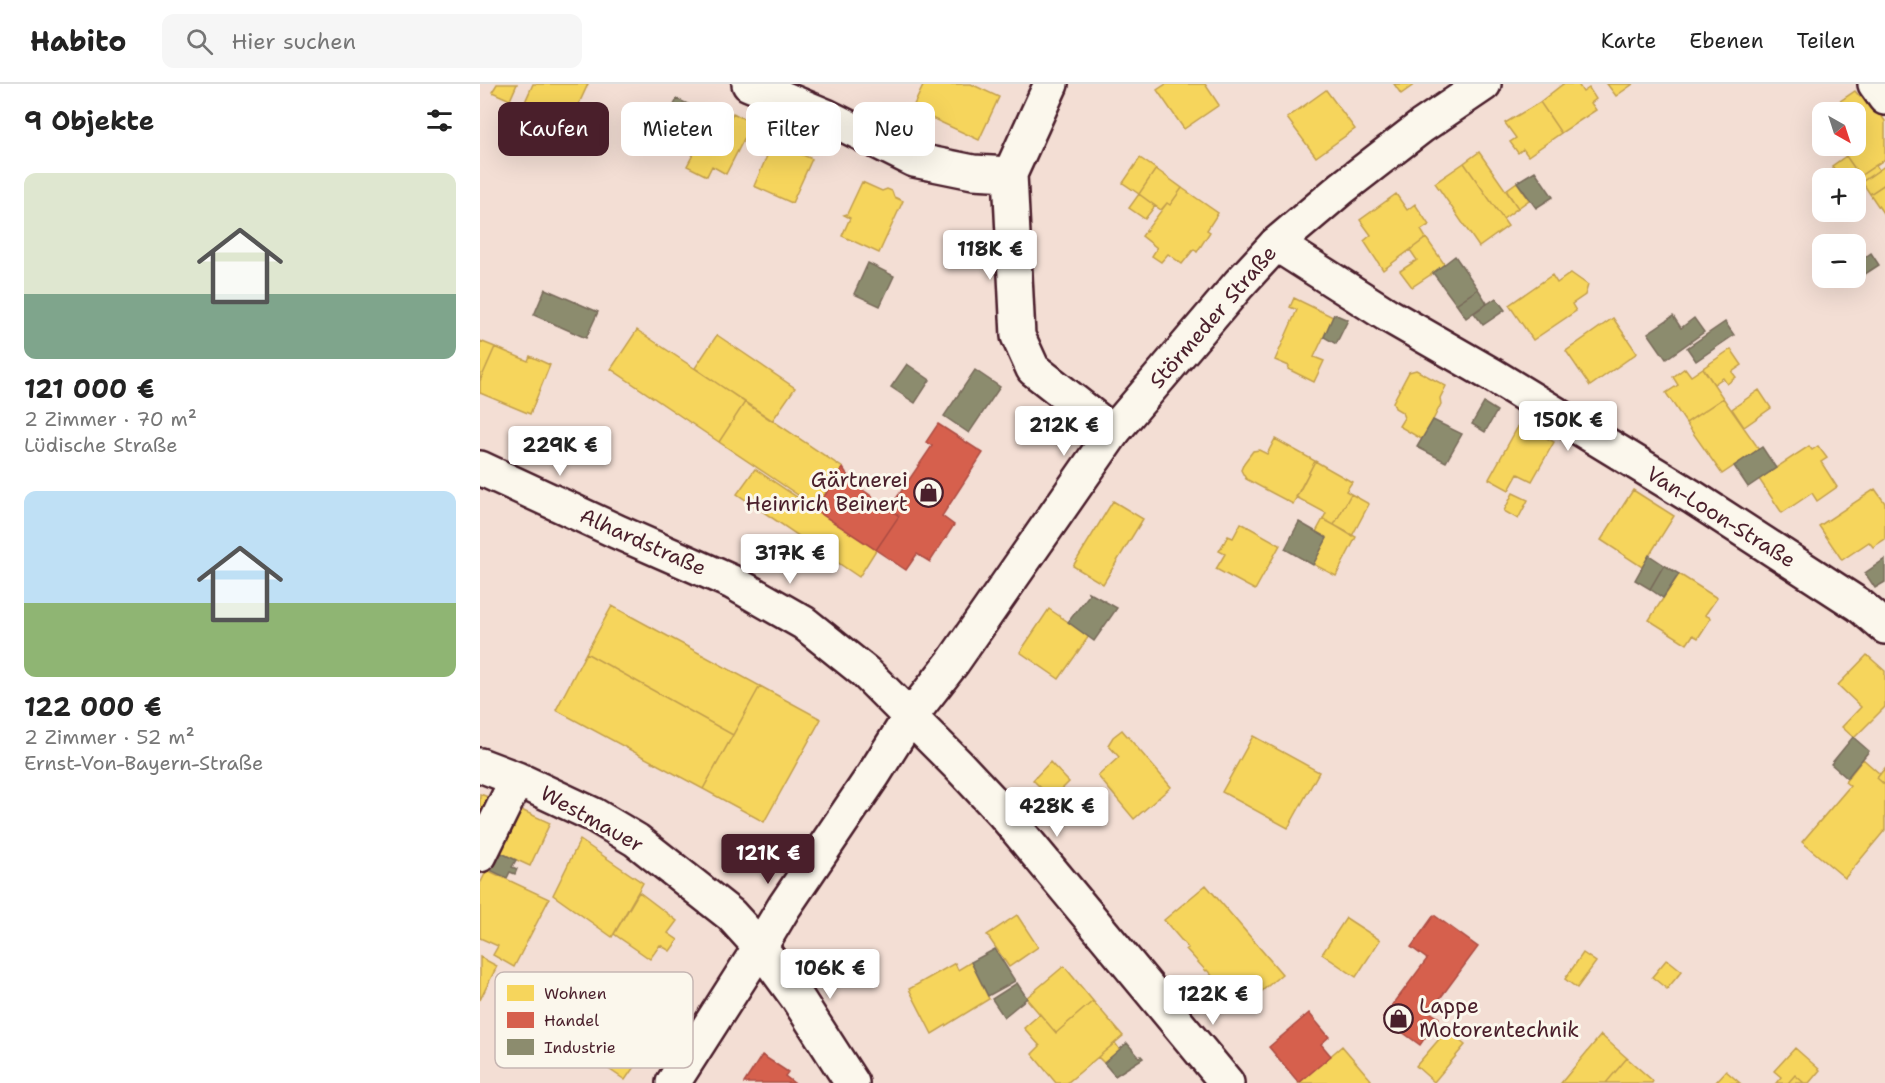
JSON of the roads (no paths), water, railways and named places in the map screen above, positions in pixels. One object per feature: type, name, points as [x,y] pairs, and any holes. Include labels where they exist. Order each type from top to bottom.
[{"type":"street","points":[[749,84],[826,116],[914,160],[972,172],[1010,174]]},
{"type":"street","points":[[1051,84],[1010,174],[1018,336],[1033,369],[1113,432]]},
{"type":"street","name":"Störmeder Straße","points":[[693,1052],[784,907],[910,717],[953,662],[1113,432],[1232,292],[1276,244],[1351,181],[1422,126],[1484,84]]},
{"type":"street","points":[[1875,84],[1885,98]]},
{"type":"street","name":"Van-Loon-Straße","points":[[1276,244],[1386,314],[1494,376],[1694,498],[1859,605],[1885,627]]},
{"type":"street","name":"Alhardstraße","points":[[480,468],[732,582],[804,623],[864,672],[1004,814],[1227,1083]]},
{"type":"street","name":"Westmauer","points":[[480,765],[517,778],[594,815],[636,840],[731,915],[760,947],[804,1008],[852,1083]]},
{"type":"street","points":[[480,855],[517,778]]},
{"type":"street","name":"Störmeder Straße","points":[[673,1083],[683,1068]]},
{"type":"place","name":"Gärtnerei Heinrich Beinert","points":[[929,492]]},
{"type":"place","name":"Lappe Motorentechnik","points":[[1398,1018]]}]
